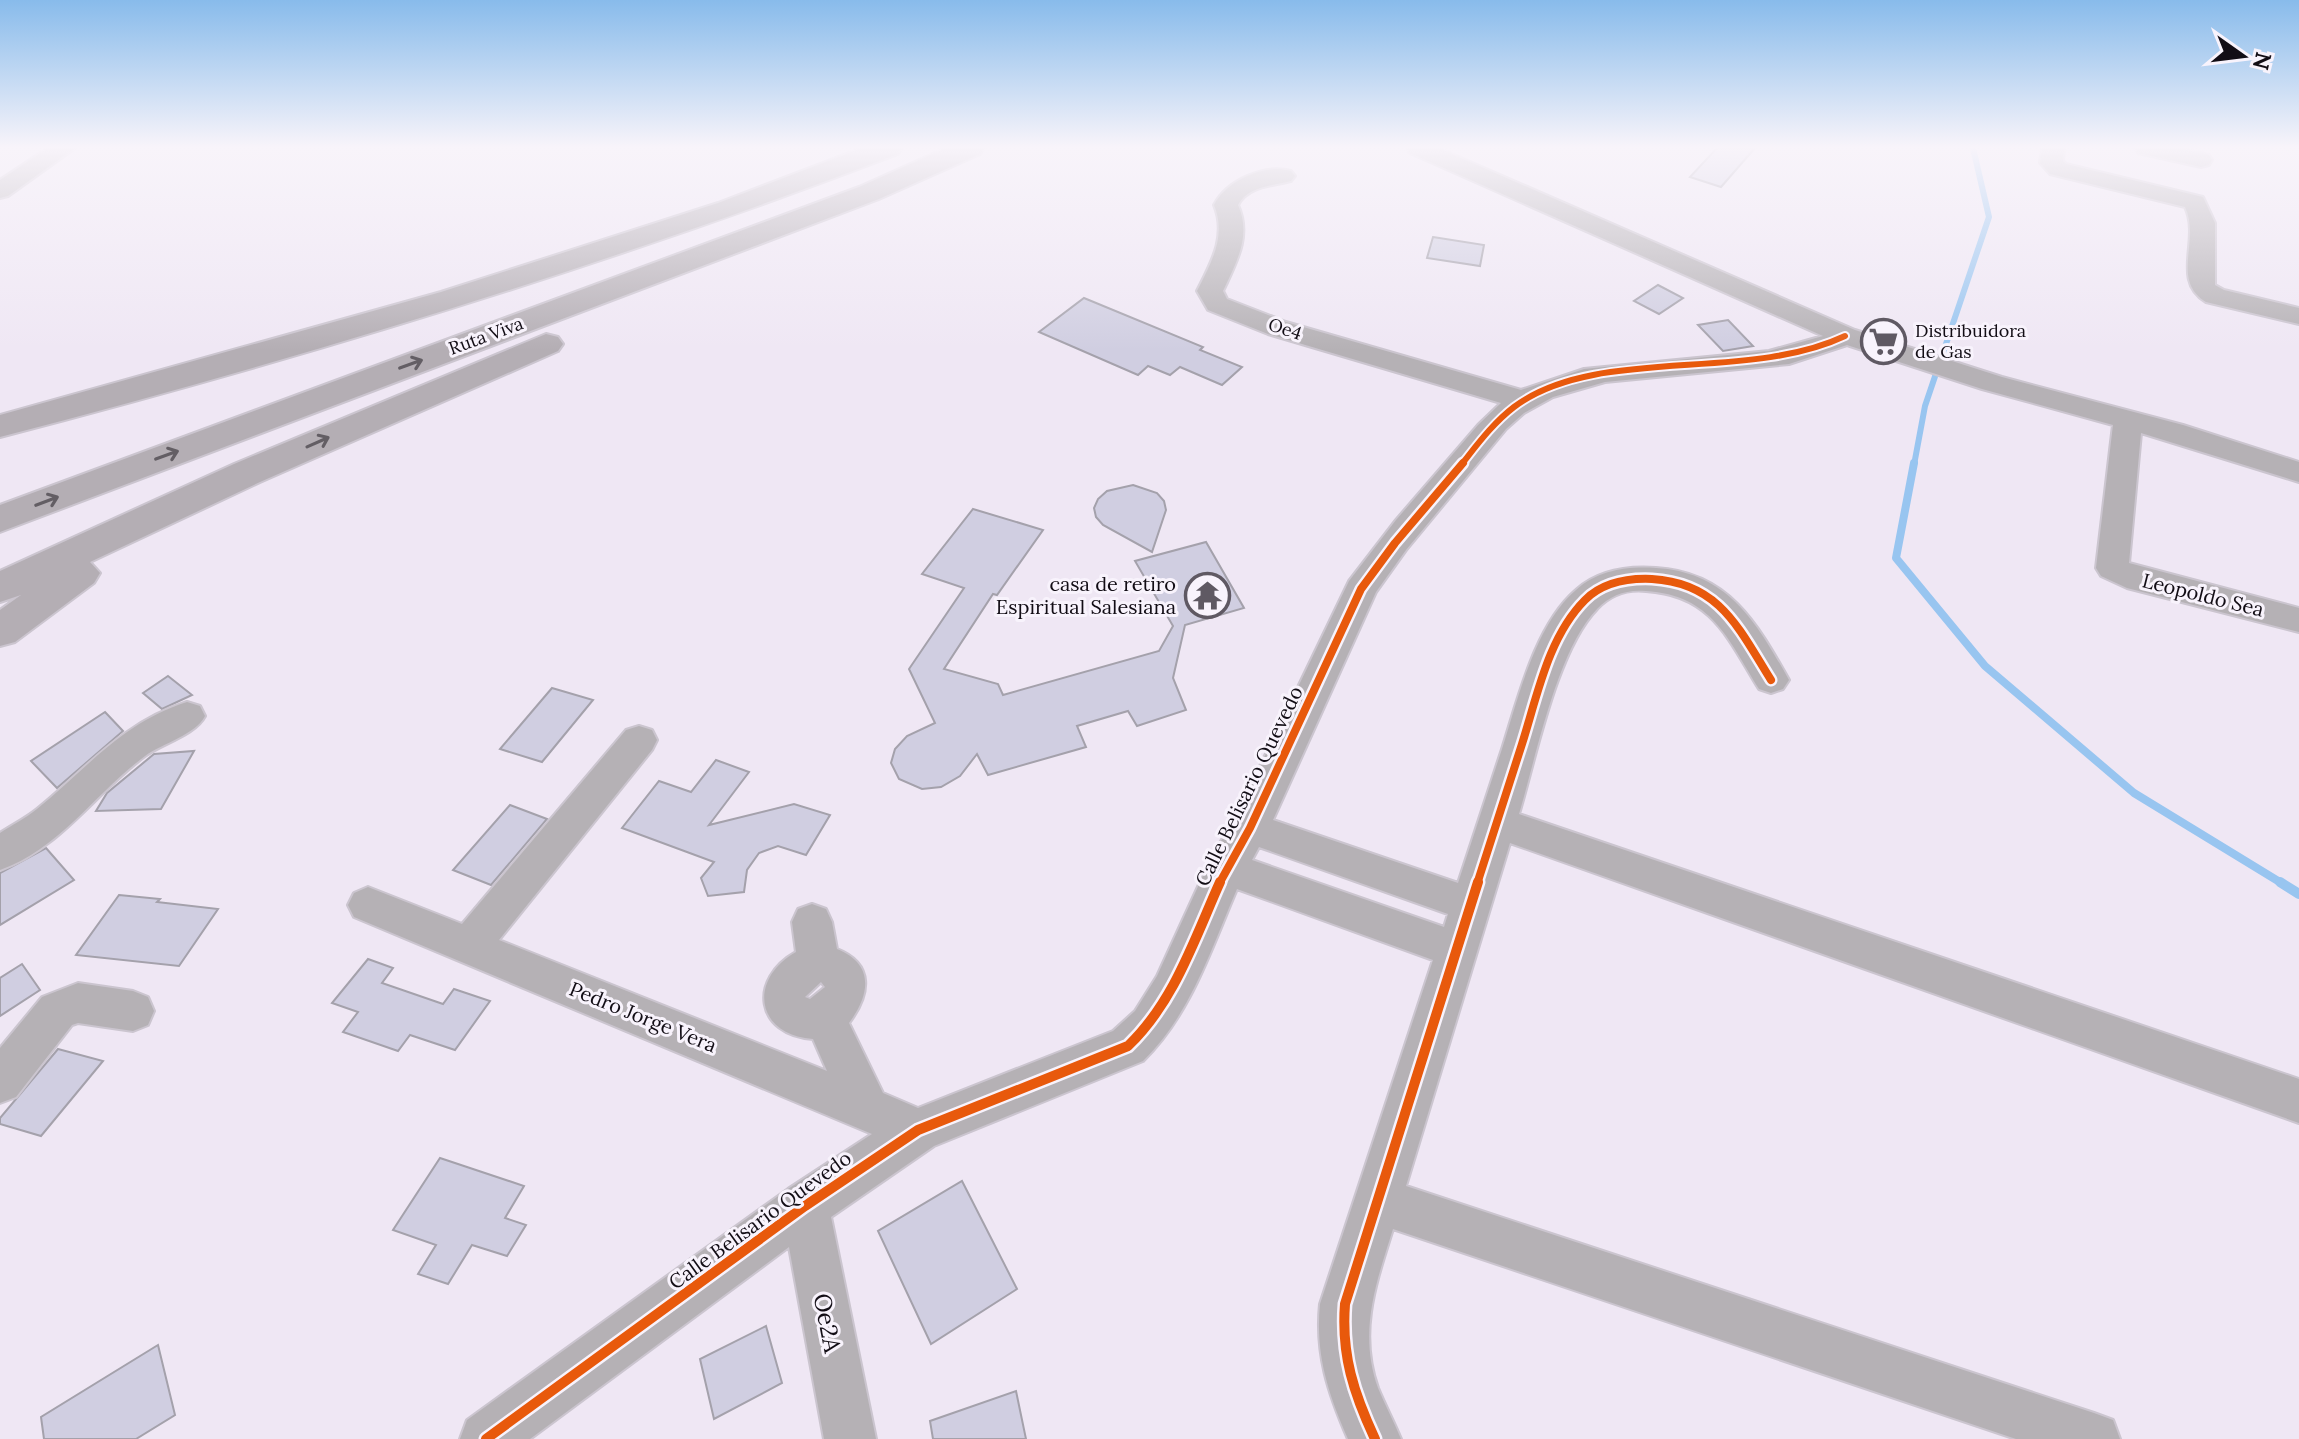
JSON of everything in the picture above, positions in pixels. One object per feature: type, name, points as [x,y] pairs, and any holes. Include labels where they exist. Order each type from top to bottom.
[{"type":"highway","points":[[0,426],[357,327],[709,215]]},
{"type":"highway","name":"Ruta Viva","points":[[0,519],[94,468],[741,215]]},
{"type":"highway","name":"Ruta Viva","points":[[0,488],[94,468],[807,215]]},
{"type":"highway","points":[[0,588],[247,473],[839,215]]},
{"type":"highway","points":[[0,409],[76,397],[268,346],[357,327]]},
{"type":"highway","points":[[0,631],[54,590],[247,473]]},
{"type":"street","name":"Oe4","points":[[1232,215],[1233,231],[1210,291],[1217,304],[1277,328],[1524,400]]},
{"type":"street","points":[[1587,215],[1845,336],[1979,379],[2173,432],[2299,472]]},
{"type":"street","points":[[2200,215],[2204,243],[2200,282],[2203,289],[2215,296],[2299,316]]},
{"type":"street","name":"Calle Belisario Quevedo","points":[[486,1439],[805,1206],[918,1130],[1128,1046],[1150,1025],[1172,990],[1226,868],[1250,828],[1361,589],[1378,562],[1500,420],[1524,400],[1566,383],[1608,374],[1776,358],[1803,352],[1845,336]]},
{"type":"street","name":"Leopoldo Sea","points":[[2128,420],[2112,568],[2127,576],[2299,620]]},
{"type":"street","points":[[2173,432],[2299,456]]},
{"type":"street","points":[[1375,1439],[1349,1382],[1341,1338],[1345,1304],[1545,670],[1565,625],[1587,596],[1608,582],[1637,577],[1668,581],[1693,588],[1716,601],[1730,615],[1771,680]]},
{"type":"street","points":[[0,853],[49,822],[125,751],[149,734],[187,716]]},
{"type":"street","points":[[469,946],[639,740]]},
{"type":"street","points":[[1499,823],[2299,1101]]},
{"type":"street","points":[[1250,828],[1472,905]]},
{"type":"street","points":[[1330,905],[1346,861]]},
{"type":"street","points":[[1226,868],[1457,950]]},
{"type":"street","name":"Pedro Jorge Vera","points":[[368,905],[918,1130]]},
{"type":"street","points":[[812,922],[818,962],[804,966],[793,974],[786,985],[784,997],[788,1008],[798,1016],[824,1016],[866,1107]]},
{"type":"street","points":[[0,1082],[57,1011],[78,1003],[133,1011]]},
{"type":"street","points":[[1376,1200],[2094,1439]]},
{"type":"street","name":"Oe2A","points":[[805,1206],[850,1439]]},
{"type":"building","points":[[1433,237],[1484,245],[1480,266],[1427,258]]},
{"type":"building","points":[[1658,285],[1683,298],[1659,314],[1634,301]]},
{"type":"building","points":[[1084,298],[1203,347],[1200,350],[1242,367],[1222,385],[1180,367],[1170,375],[1148,366],[1138,375],[1039,332]]},
{"type":"building","points":[[1728,320],[1753,346],[1723,351],[1698,325]]},
{"type":"building","points":[[1133,485],[1157,493],[1164,501],[1166,510],[1152,552],[1103,525],[1096,517],[1094,508],[1107,491]]},
{"type":"building","points":[[973,509],[1043,530],[997,595],[993,594],[944,669],[998,684],[1003,695],[1159,651],[1173,626],[1135,561],[1206,542],[1244,608],[1185,625],[1173,678],[1186,710],[1137,726],[1128,711],[1077,726],[1086,747],[988,775],[977,754],[960,776],[941,787],[922,789],[899,779],[891,763],[895,749],[907,736],[935,723],[909,669],[964,588],[922,574]]},
{"type":"building","points":[[168,676],[192,695],[162,709],[143,693]]},
{"type":"building","points":[[552,688],[593,700],[542,762],[500,749]]},
{"type":"building","points":[[105,712],[123,731],[57,788],[31,761]]},
{"type":"building","points":[[194,751],[161,809],[96,811],[107,793],[154,754]]},
{"type":"building","points":[[716,760],[749,772],[709,825],[794,804],[830,815],[806,855],[778,846],[759,853],[747,870],[744,892],[708,896],[701,878],[714,862],[622,828],[659,781],[691,792]]},
{"type":"building","points":[[510,805],[547,819],[491,885],[453,870]]},
{"type":"building","points":[[46,848],[74,880],[0,925],[0,873]]},
{"type":"building","points":[[119,895],[218,909],[179,966],[76,955]]},
{"type":"building","points":[[368,959],[393,968],[382,983],[443,1004],[454,989],[490,1001],[455,1050],[410,1035],[398,1051],[343,1032],[358,1012],[332,1003]]},
{"type":"building","points":[[22,964],[40,990],[0,1016],[0,978]]},
{"type":"building","points":[[58,1049],[103,1061],[41,1136],[0,1124],[0,1118]]},
{"type":"building","points":[[440,1158],[524,1186],[505,1218],[526,1225],[507,1256],[472,1245],[448,1284],[418,1274],[436,1245],[393,1230]]},
{"type":"building","points":[[962,1181],[1017,1289],[931,1344],[878,1231]]},
{"type":"building","points":[[766,1326],[782,1383],[714,1419],[700,1359]]},
{"type":"building","points":[[158,1345],[175,1415],[136,1439],[44,1439],[41,1417]]},
{"type":"building","points":[[1016,1391],[1026,1439],[933,1439],[930,1421]]},
{"type":"waterway","points":[[1914,465],[1925,406],[1989,215]]},
{"type":"waterway","points":[[1914,463],[1896,558],[1985,666],[2134,793],[2283,884]]},
{"type":"waterway","points":[[2280,882],[2299,894]]},
{"type":"cycle path","points":[[486,1439],[805,1206],[918,1130],[1100,1059],[1128,1046],[1150,1025],[1172,990],[1226,868],[1250,828],[1361,589],[1407,528],[1505,414],[1543,390],[1584,378],[1789,356],[1827,345],[1845,336]]},
{"type":"cycle path","points":[[1375,1439],[1348,1374],[1343,1342],[1345,1304],[1545,670],[1564,629],[1586,599],[1600,588],[1617,581],[1638,579],[1678,583],[1700,591],[1727,612],[1771,680]]},
{"type":"place","name":"Distribuidora de Gas","points":[[1884,341]]},
{"type":"place","name":"casa de retiro Espiritual Salesiana","points":[[1207,595]]}]
